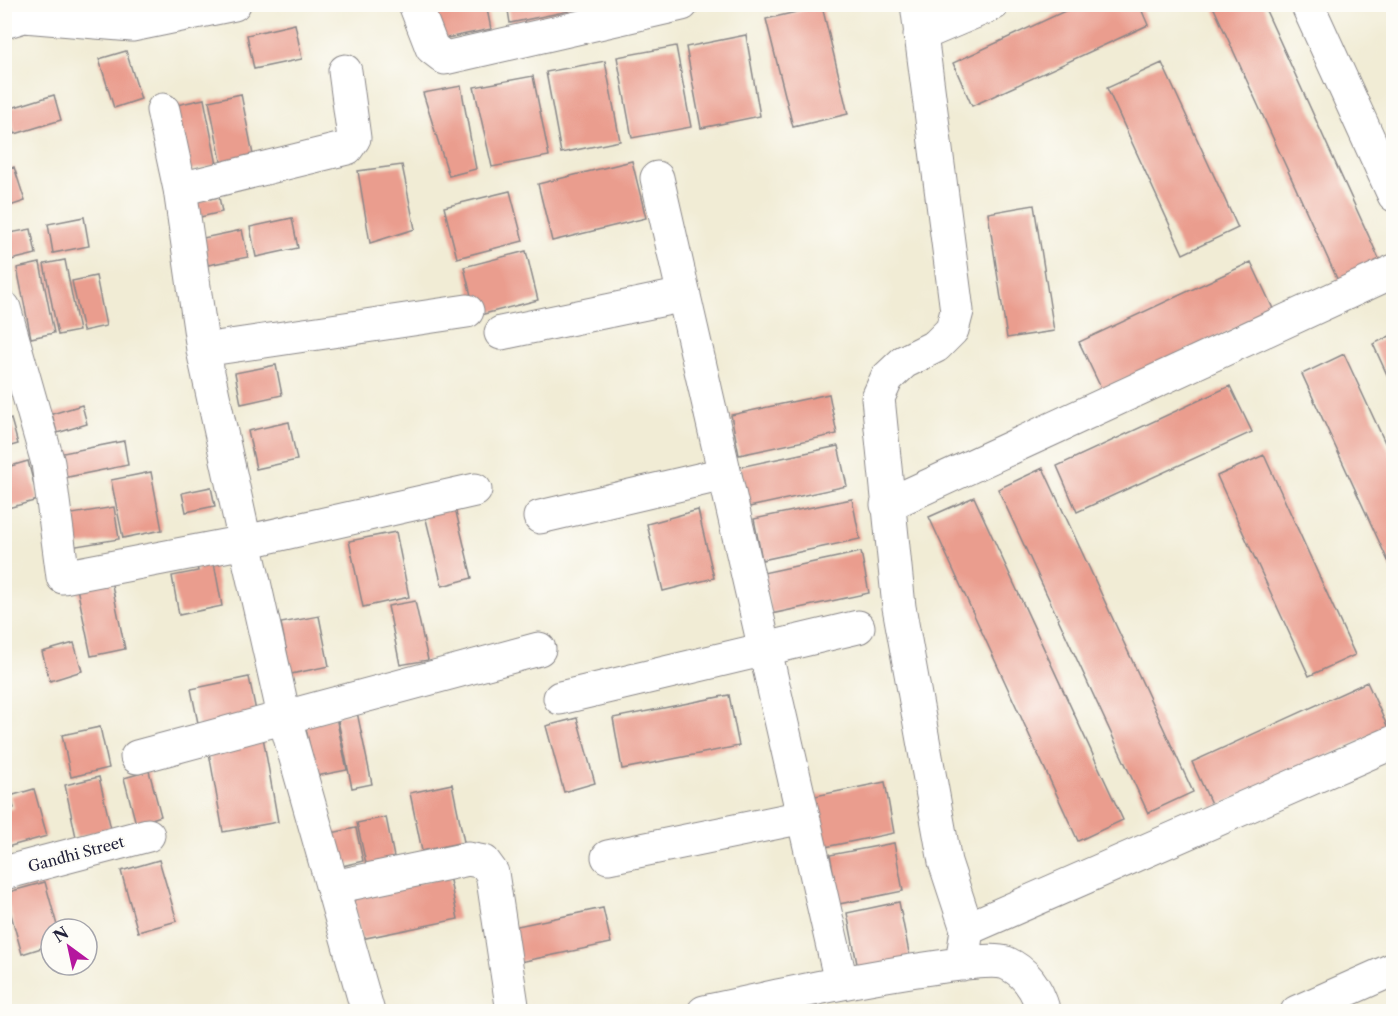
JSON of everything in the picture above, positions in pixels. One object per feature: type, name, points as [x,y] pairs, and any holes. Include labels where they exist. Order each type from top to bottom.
[{"type":"street","points":[[16,14],[132,25],[234,4]]},
{"type":"street","points":[[415,4],[432,48],[445,58],[682,4]]},
{"type":"street","points":[[962,964],[967,929],[945,862],[899,607],[897,562],[887,505],[878,398],[887,378],[904,362],[936,346],[952,330],[957,310],[919,20],[993,4]]},
{"type":"street","points":[[1307,4],[1394,195]]},
{"type":"street","points":[[180,189],[347,148],[354,138],[345,71]]},
{"type":"street","points":[[163,110],[180,189],[203,350],[284,716],[368,1011]]},
{"type":"street","points":[[657,178],[841,982]]},
{"type":"street","points":[[887,505],[1394,272]]},
{"type":"street","points":[[501,333],[684,295]]},
{"type":"street","points":[[4,308],[48,463],[63,577],[245,542],[475,490]]},
{"type":"street","points":[[203,350],[466,311]]},
{"type":"street","points":[[540,517],[724,474]]},
{"type":"street","points":[[560,698],[858,627]]},
{"type":"street","points":[[136,757],[539,650]]},
{"type":"street","points":[[967,929],[1394,742]]},
{"type":"street","points":[[608,857],[803,817]]},
{"type":"street","name":"Gandhi Street","points":[[4,873],[148,835]]},
{"type":"street","points":[[334,887],[468,859],[484,862],[492,873],[513,1011]]},
{"type":"street","points":[[704,1011],[841,982],[962,964],[1004,962],[1025,975],[1039,995],[1044,1011]]},
{"type":"street","points":[[1297,1011],[1394,969]]},
{"type":"building","points":[[425,4],[486,4],[491,29],[432,41]]},
{"type":"building","points":[[507,4],[568,4],[569,11],[510,23]]},
{"type":"building","points":[[582,4],[616,4],[583,12]]},
{"type":"building","points":[[1080,4],[1139,4],[1148,25],[972,106],[953,63]]},
{"type":"building","points":[[1212,4],[1263,4],[1381,263],[1339,283]]},
{"type":"building","points":[[822,6],[848,114],[793,127],[766,19]]},
{"type":"building","points":[[295,24],[302,59],[254,69],[247,35]]},
{"type":"building","points":[[746,35],[760,116],[701,128],[686,47]]},
{"type":"building","points":[[676,46],[691,127],[632,138],[617,57]]},
{"type":"building","points":[[126,51],[141,99],[114,108],[99,59]]},
{"type":"building","points":[[605,61],[620,141],[561,153],[546,72]]},
{"type":"building","points":[[1162,63],[1238,228],[1183,254],[1107,88]]},
{"type":"building","points":[[533,76],[549,156],[492,167],[474,87]]},
{"type":"building","points":[[461,86],[476,169],[449,176],[423,93]]},
{"type":"building","points":[[241,94],[254,160],[222,166],[209,101]]},
{"type":"building","points":[[54,95],[61,120],[15,134],[8,109]]},
{"type":"building","points":[[204,99],[217,165],[185,171],[172,106]]},
{"type":"building","points":[[632,161],[646,218],[552,241],[538,184]]},
{"type":"building","points":[[402,165],[415,229],[370,243],[358,171]]},
{"type":"building","points":[[14,167],[25,201],[4,208],[4,171]]},
{"type":"building","points":[[510,191],[523,241],[457,258],[444,207]]},
{"type":"building","points":[[219,197],[222,212],[196,218],[193,202]]},
{"type":"building","points":[[1034,205],[1054,331],[1007,338],[988,213]]},
{"type":"building","points":[[84,217],[89,246],[53,253],[48,224]]},
{"type":"building","points":[[292,218],[298,248],[256,257],[250,227]]},
{"type":"building","points":[[31,229],[36,254],[7,261],[4,234]]},
{"type":"building","points":[[242,230],[248,257],[208,265],[203,238]]},
{"type":"building","points":[[526,251],[538,300],[476,316],[464,267]]},
{"type":"building","points":[[65,260],[79,331],[58,335],[44,264]]},
{"type":"building","points":[[1251,262],[1274,311],[1102,390],[1079,342]]},
{"type":"building","points":[[40,263],[54,333],[31,338],[17,268]]},
{"type":"building","points":[[96,276],[106,326],[83,331],[72,281]]},
{"type":"building","points":[[1394,334],[1394,390],[1373,344]]},
{"type":"building","points":[[1344,354],[1394,462],[1394,574],[1302,374]]},
{"type":"building","points":[[276,365],[282,395],[241,404],[235,373]]},
{"type":"building","points":[[9,370],[15,389],[4,392],[4,371]]},
{"type":"building","points":[[1230,386],[1252,432],[1077,512],[1057,466]]},
{"type":"building","points":[[829,394],[837,434],[739,455],[731,415]]},
{"type":"building","points":[[82,405],[87,424],[57,433],[52,414]]},
{"type":"building","points":[[11,419],[18,444],[4,448],[4,421]]},
{"type":"building","points":[[289,422],[297,460],[256,469],[248,431]]},
{"type":"building","points":[[124,441],[128,465],[63,478],[58,454]]},
{"type":"building","points":[[838,446],[847,486],[749,507],[740,467]]},
{"type":"building","points":[[1264,455],[1355,655],[1309,676],[1217,476]]},
{"type":"building","points":[[28,461],[38,500],[4,509],[4,468]]},
{"type":"building","points":[[1043,468],[1193,792],[1148,813],[998,489]]},
{"type":"building","points":[[151,472],[162,530],[123,538],[111,480]]},
{"type":"building","points":[[211,487],[215,506],[186,512],[182,493]]},
{"type":"building","points":[[974,497],[1123,820],[1078,841],[929,517]]},
{"type":"building","points":[[852,499],[860,539],[762,560],[754,519]]},
{"type":"building","points":[[114,507],[119,539],[71,547],[66,515]]},
{"type":"building","points":[[455,508],[472,578],[442,586],[425,515]]},
{"type":"building","points":[[698,510],[714,578],[663,591],[647,524]]},
{"type":"building","points":[[396,532],[409,597],[363,607],[349,541]]},
{"type":"building","points":[[861,552],[869,593],[771,614],[763,573]]},
{"type":"building","points":[[214,563],[222,606],[179,615],[172,576],[198,571],[197,566]]},
{"type":"building","points":[[111,580],[125,649],[91,656],[77,588]]},
{"type":"building","points":[[415,601],[428,660],[400,665],[388,606]]},
{"type":"building","points":[[319,616],[329,666],[291,674],[281,623]]},
{"type":"building","points":[[74,643],[82,671],[50,681],[42,652]]},
{"type":"building","points":[[249,677],[257,716],[199,728],[191,689]]},
{"type":"building","points":[[1367,682],[1388,728],[1213,808],[1192,762]]},
{"type":"building","points":[[729,695],[739,746],[622,769],[613,718]]},
{"type":"building","points":[[357,712],[372,784],[352,788],[337,716]]},
{"type":"building","points":[[336,717],[347,770],[316,776],[305,724]]},
{"type":"building","points":[[577,718],[595,783],[564,792],[546,726]]},
{"type":"building","points":[[100,727],[109,768],[71,777],[62,735]]},
{"type":"building","points":[[263,737],[278,822],[223,832],[208,747]]},
{"type":"building","points":[[149,771],[161,816],[136,824],[124,778]]},
{"type":"building","points":[[99,777],[111,829],[76,837],[65,785]]},
{"type":"building","points":[[885,782],[894,833],[825,847],[815,796]]},
{"type":"building","points":[[452,784],[464,842],[422,851],[410,793]]},
{"type":"building","points":[[34,789],[47,836],[7,847],[4,811],[14,808],[10,796]]},
{"type":"building","points":[[386,817],[395,862],[367,868],[357,823]]},
{"type":"building","points":[[356,828],[363,861],[338,867],[331,833]]},
{"type":"building","points":[[894,843],[903,891],[839,904],[830,855]]},
{"type":"building","points":[[159,860],[177,921],[138,932],[121,871]]},
{"type":"building","points":[[449,876],[458,919],[361,939],[352,897]]},
{"type":"building","points":[[45,882],[55,917],[39,917],[39,949],[22,954],[5,893]]},
{"type":"building","points":[[899,902],[911,963],[859,974],[847,913]]},
{"type":"building","points":[[603,908],[611,943],[515,963],[508,928]]}]
